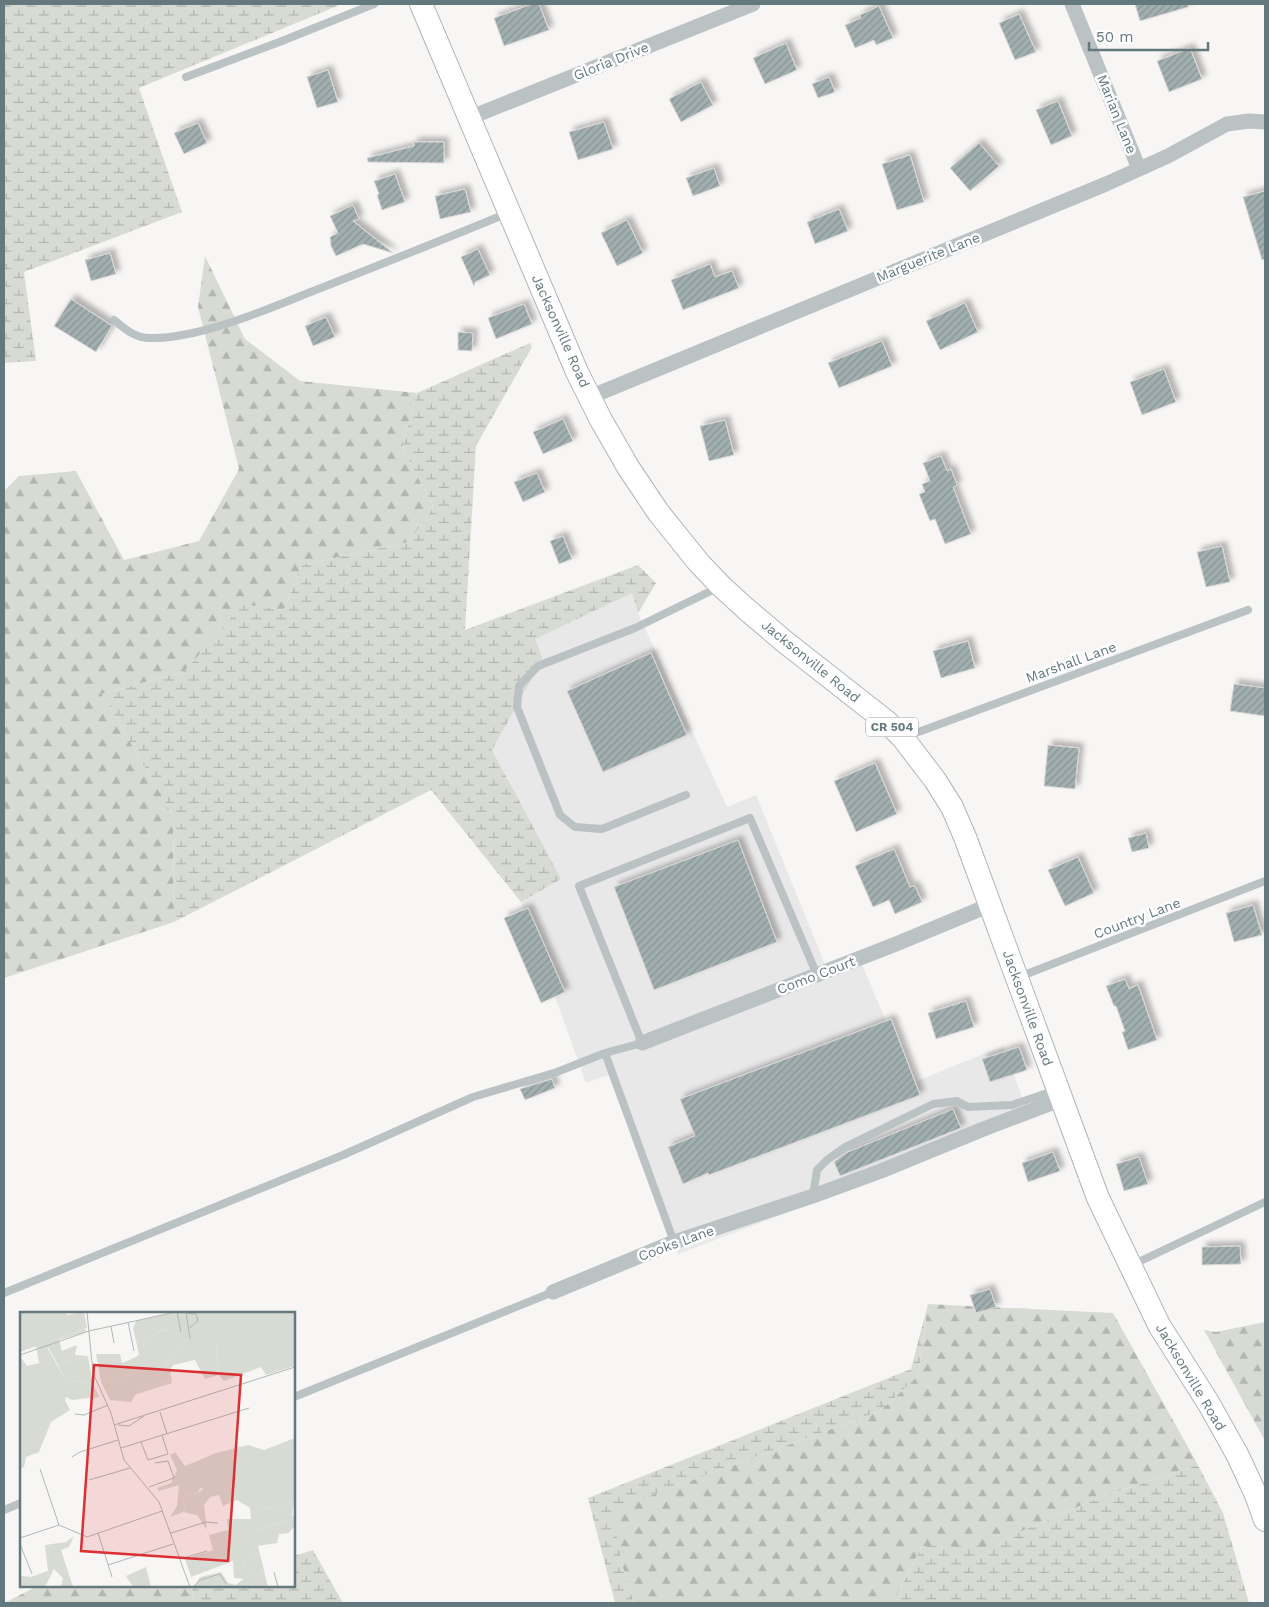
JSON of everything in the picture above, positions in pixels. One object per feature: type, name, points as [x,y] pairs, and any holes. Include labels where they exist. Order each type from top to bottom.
[{"type":"main road","name":"Jacksonville Road","points":[[421,4],[590,397],[628,467],[648,497],[698,563],[720,586],[785,642],[887,722],[903,738],[935,780],[952,807],[965,837],[1098,1198],[1159,1325],[1209,1404],[1238,1456],[1265,1520]]},
{"type":"street","name":"Gloria Drive","points":[[470,118],[753,4]]},
{"type":"street","name":"Marian Lane","points":[[1072,4],[1139,169]]},
{"type":"street","name":"Marguerite Lane","points":[[590,397],[1139,169],[1168,156],[1227,124],[1249,121],[1265,122]]},
{"type":"street","name":"Como Court","points":[[642,1044],[990,905]]},
{"type":"street","name":"Cooks Lane","points":[[553,1292],[674,1242],[813,1196],[881,1171],[981,1130],[1060,1094]]},
{"type":"lane","points":[[186,77],[374,4]]},
{"type":"lane","points":[[114,320],[132,334],[149,338],[178,336],[219,325],[283,303],[510,212]]},
{"type":"lane","points":[[686,795],[602,829],[575,827],[560,816],[517,707],[518,686],[538,666],[635,628],[720,586]]},
{"type":"lane","name":"Marshall Lane","points":[[903,738],[1248,610]]},
{"type":"lane","points":[[4,1293],[343,1155],[473,1097],[557,1072],[606,1053],[642,1044],[579,886],[742,821],[750,818],[817,975]]},
{"type":"lane","name":"Country Lane","points":[[1017,978],[1265,881]]},
{"type":"lane","points":[[606,1053],[674,1242]]},
{"type":"lane","points":[[813,1196],[817,1170],[827,1160],[845,1147],[933,1104],[956,1101],[968,1107],[1012,1105],[1060,1094]]},
{"type":"lane","points":[[1130,1266],[1265,1202]]},
{"type":"lane","name":"Cooks Lane","points":[[295,1397],[553,1292]]},
{"type":"lane","points":[[4,1510],[20,1503]]},
{"type":"shaded area","points":[[632,593],[638,613],[727,807],[756,795],[827,969],[858,955],[912,1083],[1003,1046],[1029,1115],[909,1167],[678,1254],[608,1075],[586,1083],[521,902],[560,879],[492,750],[543,659],[534,639]]},
{"type":"green space","points":[[4,4],[342,4],[139,88],[182,212],[24,272],[36,361],[4,363]]},
{"type":"green space","points":[[205,256],[245,339],[300,381],[417,393],[402,448],[434,507],[409,542],[302,565],[284,610],[243,605],[185,671],[102,694],[173,815],[174,922],[4,978],[4,491],[19,476],[76,471],[124,560],[199,541],[239,469],[198,307]]},
{"type":"green space","points":[[530,343],[532,347],[476,446],[465,630],[638,565],[656,583],[638,613],[632,593],[535,639],[543,659],[492,750],[561,879],[521,902],[431,790],[174,922],[173,815],[102,694],[185,671],[243,604],[284,610],[302,565],[409,542],[434,507],[402,448],[417,393]]},
{"type":"green space","points":[[928,1304],[1113,1313],[1198,1465],[1101,1497],[1024,1530],[997,1546],[922,1546],[893,1603],[634,1603],[623,1568],[611,1510],[880,1411],[918,1376]]},
{"type":"green space","points":[[928,1304],[918,1376],[880,1411],[612,1510],[623,1568],[634,1603],[615,1603],[588,1498],[911,1369]]},
{"type":"green space","points":[[1265,1322],[1265,1441],[1204,1330],[1216,1332]]},
{"type":"green space","points":[[1198,1465],[1223,1513],[1249,1603],[893,1603],[922,1546],[997,1546],[1024,1530],[1101,1497]]},
{"type":"green space","points":[[313,1550],[343,1603],[194,1603],[192,1589],[198,1587],[295,1587],[295,1556]]},
{"type":"green space","points":[[36,1587],[189,1587],[192,1589],[194,1603],[4,1603]]},
{"type":"building","points":[[532,4],[539,4],[549,30],[504,46],[494,18]]},
{"type":"building","points":[[1135,4],[1188,4],[1188,7],[1140,21]]},
{"type":"building","points":[[879,6],[893,38],[876,45],[874,40],[855,48],[845,25],[861,18],[860,15]]},
{"type":"building","points":[[1019,14],[1036,52],[1015,60],[999,23]]},
{"type":"building","points":[[786,43],[797,70],[765,84],[753,58]]},
{"type":"building","points":[[1190,48],[1202,79],[1169,92],[1157,61]]},
{"type":"building","points":[[328,70],[338,102],[317,108],[307,77]]},
{"type":"building","points":[[829,77],[835,92],[818,98],[812,84]]},
{"type":"building","points":[[701,82],[713,105],[681,122],[669,99]]},
{"type":"building","points":[[1058,101],[1072,136],[1051,145],[1036,110]]},
{"type":"building","points":[[604,122],[613,149],[578,160],[569,132]]},
{"type":"building","points":[[198,123],[207,143],[184,154],[174,133]]},
{"type":"building","points":[[414,142],[444,142],[444,163],[368,162],[367,158],[414,146]]},
{"type":"building","points":[[979,143],[999,166],[970,191],[950,168]]},
{"type":"building","points":[[910,155],[924,202],[897,210],[882,164]]},
{"type":"building","points":[[714,168],[720,186],[693,196],[686,178]]},
{"type":"building","points":[[395,174],[405,202],[382,210],[374,181]]},
{"type":"building","points":[[465,189],[471,212],[440,219],[435,196]]},
{"type":"building","points":[[1265,191],[1265,259],[1262,260],[1243,197]]},
{"type":"building","points":[[353,205],[359,219],[353,221],[393,253],[363,244],[336,256],[331,246],[330,237],[338,233],[330,216]]},
{"type":"building","points":[[839,209],[848,231],[815,244],[807,222]]},
{"type":"building","points":[[627,220],[643,253],[617,266],[601,233]]},
{"type":"building","points":[[478,249],[490,275],[475,282],[474,286],[461,257]]},
{"type":"building","points":[[110,253],[116,274],[91,281],[85,260]]},
{"type":"building","points":[[710,264],[715,277],[732,271],[739,288],[683,310],[671,280]]},
{"type":"building","points":[[71,299],[112,326],[96,352],[54,326]]},
{"type":"building","points":[[965,303],[978,332],[940,350],[926,321]]},
{"type":"building","points":[[524,304],[532,324],[496,339],[488,318]]},
{"type":"building","points":[[326,317],[335,337],[313,346],[305,326]]},
{"type":"building","points":[[458,332],[473,333],[472,351],[458,350]]},
{"type":"building","points":[[882,341],[892,366],[839,388],[828,363]]},
{"type":"building","points":[[1164,369],[1176,402],[1142,415],[1130,382]]},
{"type":"building","points":[[563,419],[573,441],[543,454],[533,432]]},
{"type":"building","points":[[725,420],[734,455],[709,461],[700,426]]},
{"type":"building","points":[[941,456],[947,471],[951,469],[957,485],[953,487],[971,534],[945,544],[935,519],[930,521],[919,494],[925,492],[922,484],[930,481],[923,463]]},
{"type":"building","points":[[537,473],[545,492],[523,502],[514,482]]},
{"type":"building","points":[[563,536],[572,559],[559,564],[550,541]]},
{"type":"building","points":[[1222,546],[1230,582],[1206,587],[1197,552]]},
{"type":"building","points":[[968,641],[975,668],[941,678],[933,651]]},
{"type":"building","points":[[651,653],[687,735],[603,772],[567,691]]},
{"type":"building","points":[[1234,684],[1265,688],[1265,716],[1230,711]]},
{"type":"building","points":[[1048,745],[1079,748],[1075,789],[1044,786]]},
{"type":"building","points":[[875,763],[897,814],[856,832],[834,781]]},
{"type":"building","points":[[1146,833],[1149,848],[1132,852],[1128,838]]},
{"type":"building","points":[[738,840],[777,942],[654,990],[614,887]]},
{"type":"building","points":[[894,849],[910,887],[915,886],[922,902],[895,914],[889,900],[873,907],[855,866]]},
{"type":"building","points":[[1078,857],[1094,893],[1065,906],[1048,870]]},
{"type":"building","points":[[1253,905],[1262,935],[1234,942],[1226,913]]},
{"type":"building","points":[[528,908],[565,992],[541,1003],[504,918]]},
{"type":"building","points":[[1125,979],[1129,989],[1138,985],[1157,1040],[1128,1050],[1122,1032],[1125,1031],[1106,986]]},
{"type":"building","points":[[966,1001],[974,1027],[936,1039],[928,1013]]},
{"type":"building","points":[[891,1019],[920,1095],[709,1175],[708,1173],[683,1184],[668,1147],[695,1136],[680,1099]]},
{"type":"building","points":[[1019,1047],[1027,1070],[990,1082],[982,1059]]},
{"type":"building","points":[[552,1079],[555,1088],[525,1100],[520,1089]]},
{"type":"building","points":[[953,1109],[961,1128],[840,1176],[834,1162],[848,1152]]},
{"type":"building","points":[[1053,1152],[1060,1171],[1028,1182],[1022,1163]]},
{"type":"building","points":[[1139,1157],[1148,1184],[1124,1191],[1116,1164]]},
{"type":"building","points":[[1240,1246],[1241,1264],[1202,1265],[1202,1247]]},
{"type":"building","points":[[990,1289],[996,1307],[976,1313],[970,1295]]}]
